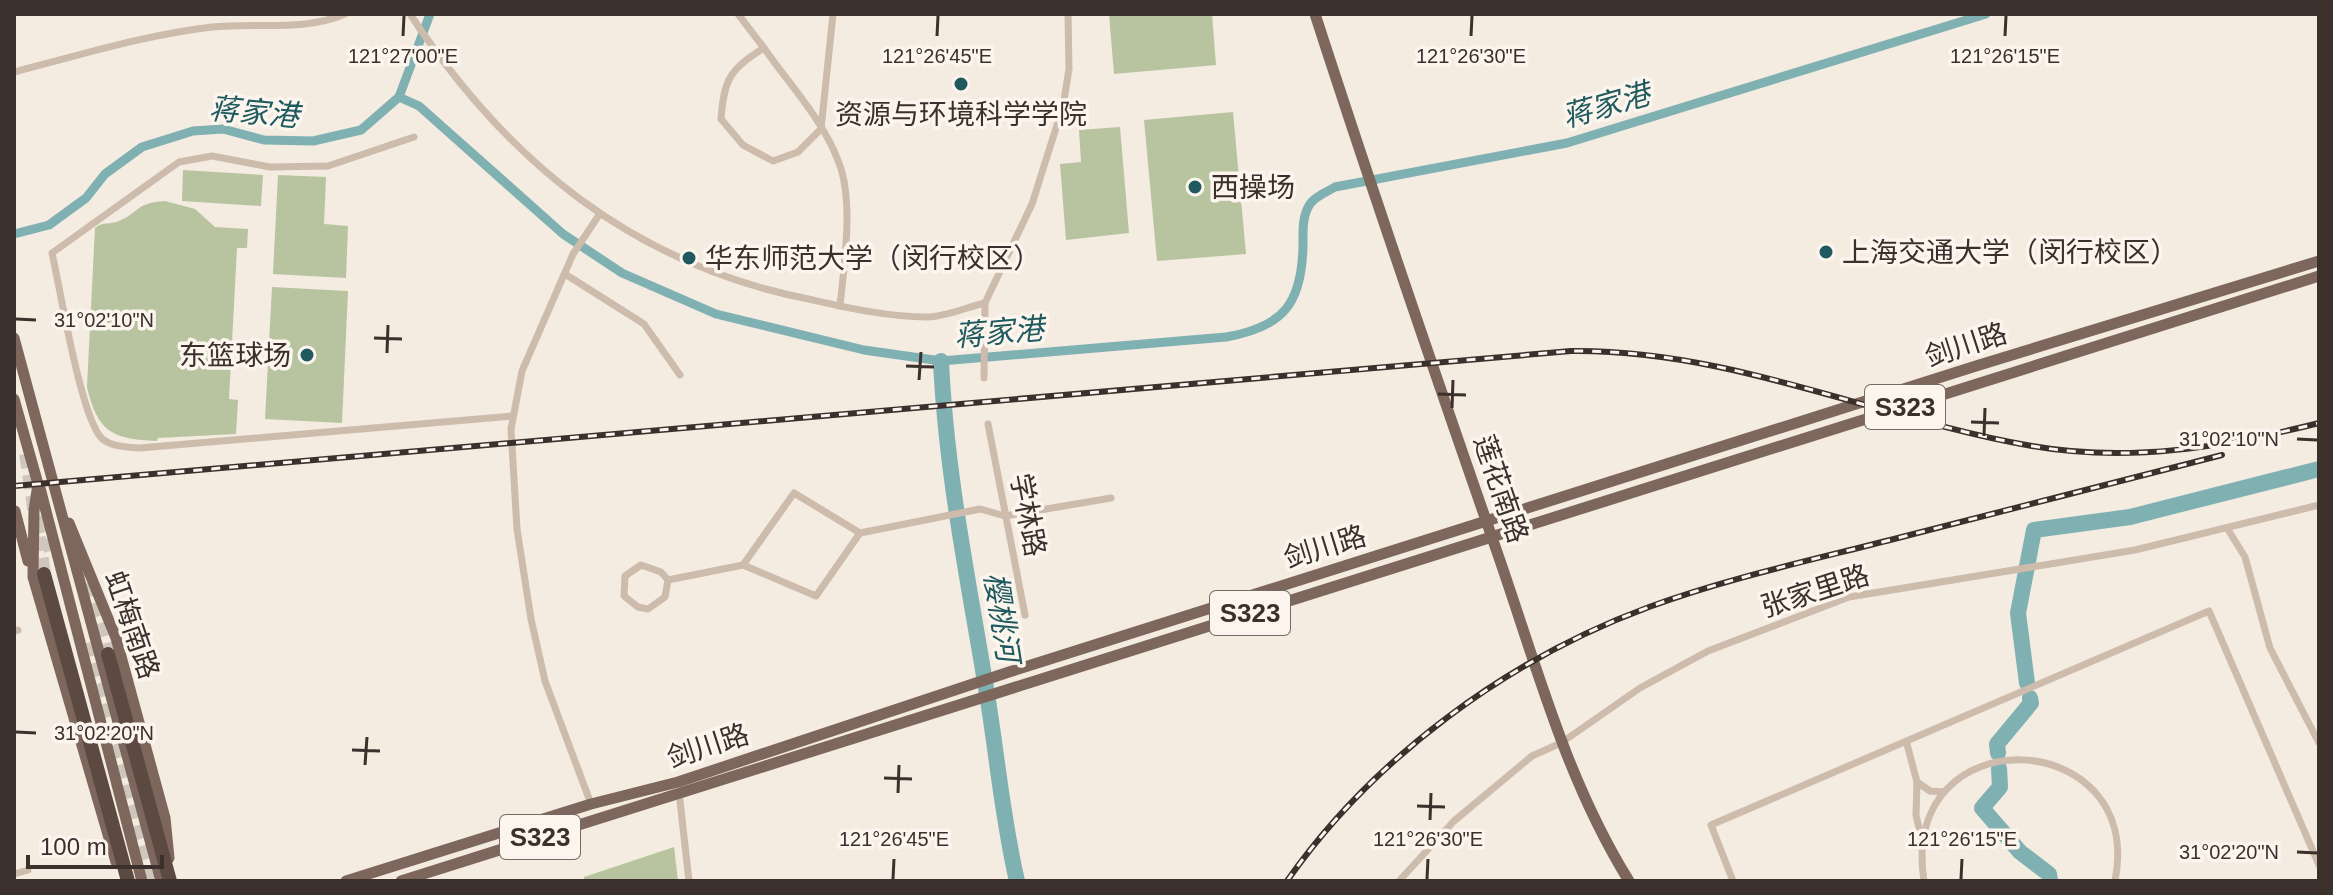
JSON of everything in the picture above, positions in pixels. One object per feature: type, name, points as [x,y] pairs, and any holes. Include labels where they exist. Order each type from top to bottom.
[{"type":"highway","points":[[38,576],[121,848],[135,881]]},
{"type":"highway","points":[[108,654],[171,881]]},
{"type":"highway","points":[[121,848],[125,881]]},
{"type":"main road","name":"莲花南路","points":[[1315,14],[1561,743],[1604,842],[1629,881]]},
{"type":"main road","name":"剑川路","points":[[401,881],[1009,672],[1976,366],[2319,261]]},
{"type":"main road","name":"剑川路","points":[[346,881],[591,804],[678,788],[968,703],[2319,276]]},
{"type":"main road","name":"虹梅南路","points":[[14,338],[161,881]]},
{"type":"main road","name":"虹梅南路","points":[[14,399],[142,881]]},
{"type":"main road","name":"虹梅南路","points":[[53,482],[116,638],[165,818],[171,881]]},
{"type":"main road","name":"虹梅南路","points":[[38,484],[34,510],[38,576],[87,773],[125,881]]},
{"type":"main road","points":[[15,511],[38,576]]},
{"type":"street","points":[[14,72],[166,33],[263,24],[313,24],[345,14]]},
{"type":"street","points":[[410,14],[436,54],[508,139],[599,215],[654,248],[723,277],[840,306],[929,317],[985,303]]},
{"type":"street","points":[[738,14],[821,129],[840,164],[846,219],[840,306]]},
{"type":"street","points":[[764,48],[737,65],[723,90],[721,119],[743,145],[773,161],[798,152],[821,129],[833,14]]},
{"type":"street","points":[[984,378],[985,303],[1032,204],[1048,160],[1063,106],[1069,69],[1068,14]]},
{"type":"street","points":[[414,137],[328,166],[270,167],[212,156],[179,162],[52,253],[88,413],[101,438],[116,445],[140,448],[512,416]]},
{"type":"street","points":[[591,804],[545,681],[531,619],[517,529],[512,416],[522,371],[568,265],[599,215]]},
{"type":"street","points":[[565,274],[644,324],[680,375]]},
{"type":"street","name":"学林路","points":[[988,424],[1025,615]]},
{"type":"street","points":[[743,565],[794,493],[860,533],[980,509],[1005,516],[1111,498]]},
{"type":"street","name":"张家里路","points":[[1399,881],[1454,821],[1503,784],[1532,756],[1561,743],[1640,688],[1708,651],[1849,597],[2135,550],[2319,505]]},
{"type":"street","points":[[2227,528],[2245,557],[2270,648],[2319,743]]},
{"type":"street","points":[[668,580],[743,565],[816,596],[860,533]]},
{"type":"street","points":[[641,565],[661,572],[668,580],[665,597],[648,609],[638,607],[624,596],[625,576],[641,565]]},
{"type":"street","points":[[1733,881],[1711,825],[1907,744],[2209,611],[2319,865]]},
{"type":"street","points":[[1907,744],[1917,782],[1916,815],[1922,843]]},
{"type":"street","points":[[1924,881],[1920,855],[1922,843],[1927,821],[1944,792],[1971,770],[2004,759],[2038,759],[2070,772],[2094,792],[2110,818],[2118,848],[2115,881]]},
{"type":"street","points":[[1917,782],[1930,791],[1944,792]]},
{"type":"street","points":[[678,788],[689,881]]},
{"type":"street","points":[[14,874],[28,870]]},
{"type":"green space","points":[[1109,14],[1212,14],[1216,65],[1114,74]]},
{"type":"green space","name":"西操场","points":[[1233,112],[1246,254],[1157,261],[1144,120]]},
{"type":"green space","points":[[1120,127],[1129,233],[1066,240],[1060,164],[1081,162],[1079,130]]},
{"type":"green space","points":[[183,170],[263,175],[261,206],[182,201]]},
{"type":"green space","points":[[278,175],[326,177],[324,224],[348,226],[346,278],[273,274]]},
{"type":"green space","points":[[165,201],[195,209],[215,227],[248,229],[247,248],[237,248],[229,399],[238,400],[236,434],[158,438],[157,441],[129,438],[118,435],[102,424],[91,402],[87,387],[95,228],[126,218],[148,204]]},
{"type":"green space","name":"东篮球场","points":[[272,287],[348,291],[342,423],[265,419]]},
{"type":"green space","points":[[674,847],[678,881],[584,881],[584,877]]},
{"type":"waterway","name":"樱桃河","points":[[399,97],[430,14]]},
{"type":"waterway","name":"蒋家港","points":[[14,234],[49,225],[86,198],[105,174],[142,147],[193,131],[223,129],[264,140],[313,141],[361,130],[399,97],[419,106],[563,234],[622,273],[716,314],[864,350],[941,361],[1226,337],[1262,327],[1286,309],[1299,282],[1307,209],[1315,199],[1335,187],[1567,143],[1986,14]]},
{"type":"waterway","name":"樱桃河","points":[[941,361],[959,525],[1017,881]]},
{"type":"waterway","points":[[2027,683],[2018,613],[2034,530],[2130,517],[2319,469]]},
{"type":"waterway","points":[[1998,753],[1997,744],[2031,703],[2030,698]]},
{"type":"waterway","points":[[1999,768],[2000,787],[1982,808],[2020,852],[2049,874],[2050,881]]},
{"type":"tunnel","points":[[26,454],[44,574]]},
{"type":"tunnel","points":[[37,498],[51,551]]},
{"type":"tunnel","points":[[81,563],[108,654]]},
{"type":"tunnel","points":[[91,642],[155,881]]},
{"type":"railway","points":[[14,486],[1571,351],[1630,353],[1689,361],[1746,373],[1974,434],[2069,451],[2141,453],[2177,450],[2248,439],[2319,423]]},
{"type":"railway","points":[[1287,881],[1321,836],[1360,794],[1447,717],[1545,654],[1596,629],[1649,607],[1740,578],[2222,455]]},
{"type":"place","name":"资源与环境科学学院","points":[[961,84]]},
{"type":"place","name":"西操场","points":[[1195,187]]},
{"type":"place","name":"上海交通大学（闵行校区）","points":[[1826,252]]},
{"type":"place","name":"华东师范大学（闵行校区）","points":[[689,258]]},
{"type":"place","name":"东篮球场","points":[[307,355]]}]
